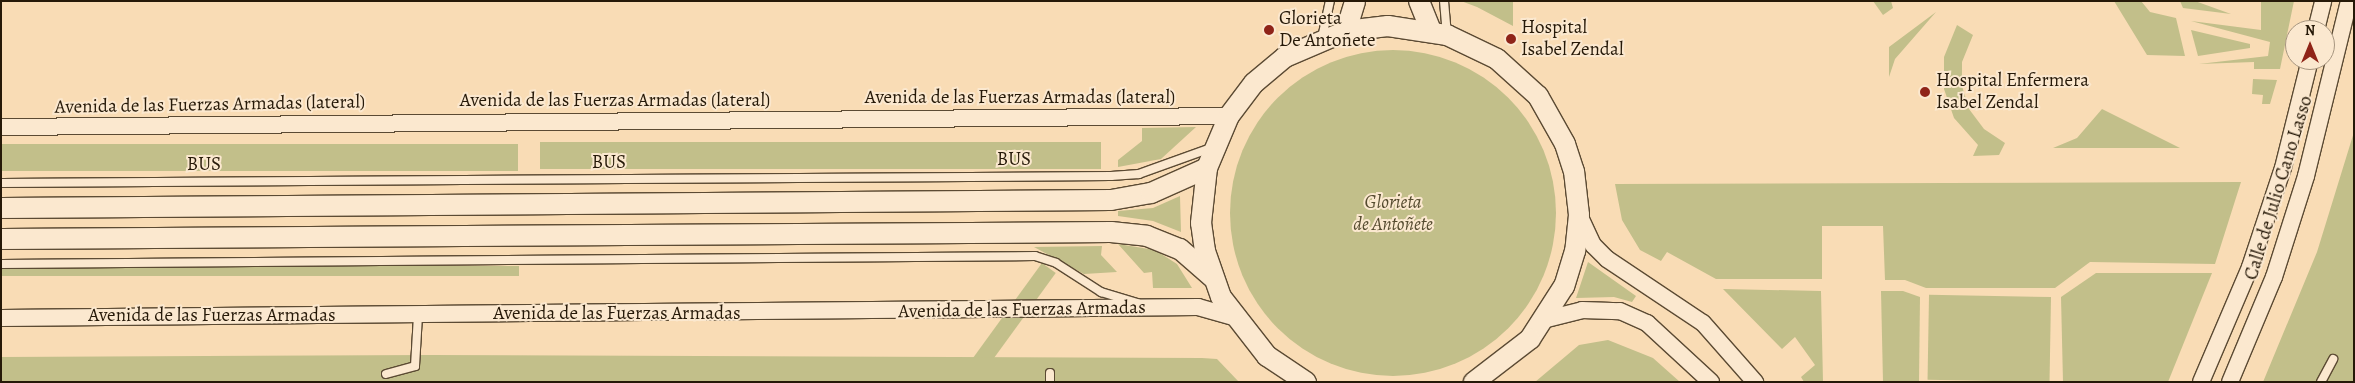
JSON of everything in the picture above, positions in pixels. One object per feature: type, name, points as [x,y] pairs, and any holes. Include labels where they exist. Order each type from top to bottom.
[{"type":"street","points":[[1346,31],[1355,1]]},
{"type":"street","points":[[1419,1],[1439,32]]},
{"type":"street","points":[[2318,20],[2323,1]]},
{"type":"street","name":"Calle de Julio Cano Lasso","points":[[2230,382],[2274,277],[2306,176],[2349,1]]},
{"type":"street","points":[[1306,382],[1267,356],[1232,317],[1212,277],[1201,223],[1207,168],[1213,148],[1229,116],[1254,83],[1279,62],[1322,38],[1346,31],[1388,26],[1439,32],[1497,59],[1538,96],[1565,144],[1579,215],[1593,245],[1607,259],[1704,323],[1755,382]]},
{"type":"street","name":"Calle de Julio Cano Lasso","points":[[2201,382],[2256,250],[2282,168],[2307,70]]},
{"type":"street","name":"Avenida de las Fuerzas Armadas (lateral)","points":[[1,127],[1229,116]]},
{"type":"street","points":[[1,208],[1111,200],[1151,193],[1207,168]]},
{"type":"street","points":[[1474,382],[1511,358],[1547,319],[1567,278],[1579,215]]},
{"type":"street","points":[[1,240],[1111,232],[1147,236],[1180,249],[1212,277]]},
{"type":"street","name":"Avenida de las Fuerzas Armadas","points":[[1,318],[1198,307],[1232,317]]},
{"type":"street","points":[[1547,319],[1582,310],[1620,311],[1646,323],[1710,382]]},
{"type":"lane","points":[[1322,38],[1330,1]]},
{"type":"lane","points":[[1439,32],[1444,1]]},
{"type":"lane","name":"BUS","points":[[1,183],[1111,176],[1139,174],[1213,148]]},
{"type":"lane","points":[[1,264],[1035,256],[1056,263],[1101,292],[1149,308]]},
{"type":"lane","points":[[386,374],[415,366],[418,315]]},
{"type":"lane","points":[[2321,382],[2333,359]]},
{"type":"lane","points":[[1050,373],[1050,382]]},
{"type":"green space","points":[[1461,1],[1513,1],[1513,26],[1477,7]]},
{"type":"green space","points":[[1873,1],[1891,1],[1893,8],[1883,15]]},
{"type":"green space","points":[[2114,1],[2141,1],[2150,12],[2176,18],[2185,56],[2147,55]]},
{"type":"green space","points":[[2180,1],[2195,1],[2231,14],[2183,8]]},
{"type":"green space","points":[[2261,1],[2294,1],[2290,20],[2285,20],[2285,45],[2280,69],[2254,69],[2254,62],[2199,64],[2268,56],[2270,42],[2191,21],[2261,30]]},
{"type":"green space","points":[[1936,12],[1895,59],[1889,77],[1889,47]]},
{"type":"green space","points":[[1957,25],[1973,35],[1962,62],[1962,86],[1969,109],[1984,129],[2005,143],[1999,155],[1973,156],[1978,145],[1954,118],[1944,89],[1944,57]]},
{"type":"green space","points":[[2191,30],[2250,44],[2250,48],[2198,56]]},
{"type":"green space","name":"Glorieta de Antoñete","points":[[1393,50],[1440,57],[1455,63],[1483,78],[1508,98],[1528,123],[1543,151],[1549,166],[1556,213],[1549,260],[1543,275],[1528,303],[1508,328],[1483,348],[1455,363],[1440,369],[1393,376],[1346,369],[1331,363],[1303,348],[1278,328],[1258,303],[1243,275],[1237,260],[1230,213],[1237,166],[1243,151],[1258,123],[1278,98],[1303,78],[1331,63],[1346,57]]},
{"type":"green space","points":[[2253,79],[2277,80],[2270,104],[2262,104],[2263,95],[2252,94]]},
{"type":"green space","points":[[2102,109],[2180,148],[2053,148],[2077,138]]},
{"type":"green space","points":[[1196,127],[1161,159],[1118,167],[1118,160],[1142,141],[1142,128]]},
{"type":"green space","points":[[2354,132],[2354,382],[2263,382],[2317,252]]},
{"type":"green space","points":[[540,142],[1101,142],[1101,169],[540,169]]},
{"type":"green space","points":[[1,144],[518,144],[518,171],[1,171]]},
{"type":"green space","points":[[2241,182],[2215,264],[2090,262],[2055,288],[1926,288],[1905,280],[1885,280],[1883,226],[1822,226],[1822,279],[1716,279],[1667,252],[1661,261],[1640,250],[1622,220],[1615,184]]},
{"type":"green space","points":[[1180,196],[1181,232],[1153,221],[1118,216],[1118,211],[1153,208]]},
{"type":"green space","points":[[1118,244],[1155,250],[1177,264],[1192,288],[1153,288],[1152,272],[1144,273]]},
{"type":"green space","points":[[1102,246],[1101,255],[1117,272],[1084,274],[1034,247]]},
{"type":"green space","points":[[1588,262],[1636,296],[1632,302],[1614,297],[1576,298]]},
{"type":"green space","points":[[1042,263],[1056,273],[977,382],[956,382]]},
{"type":"green space","points":[[1,266],[519,266],[519,276],[1,276]]},
{"type":"green space","points":[[2096,273],[2212,273],[2168,382],[2063,382],[2061,297]]},
{"type":"green space","points":[[1723,289],[1821,291],[1823,382],[1804,382],[1801,377],[1815,365],[1795,337],[1782,349]]},
{"type":"green space","points":[[1881,291],[1903,291],[1920,297],[1919,382],[1883,382]]},
{"type":"green space","points":[[1929,295],[2051,297],[2050,382],[1928,380]]},
{"type":"green space","points":[[1608,340],[1653,358],[1680,382],[1535,382],[1579,345]]},
{"type":"green space","points":[[430,355],[1202,358],[1217,359],[1239,382],[1,382],[1,357]]},
{"type":"place","name":"Glorieta De Antoñete","points":[[1269,30]]},
{"type":"place","name":"Hospital Isabel Zendal","points":[[1511,39]]},
{"type":"place","name":"Hospital Enfermera Isabel Zendal","points":[[1925,92]]}]
